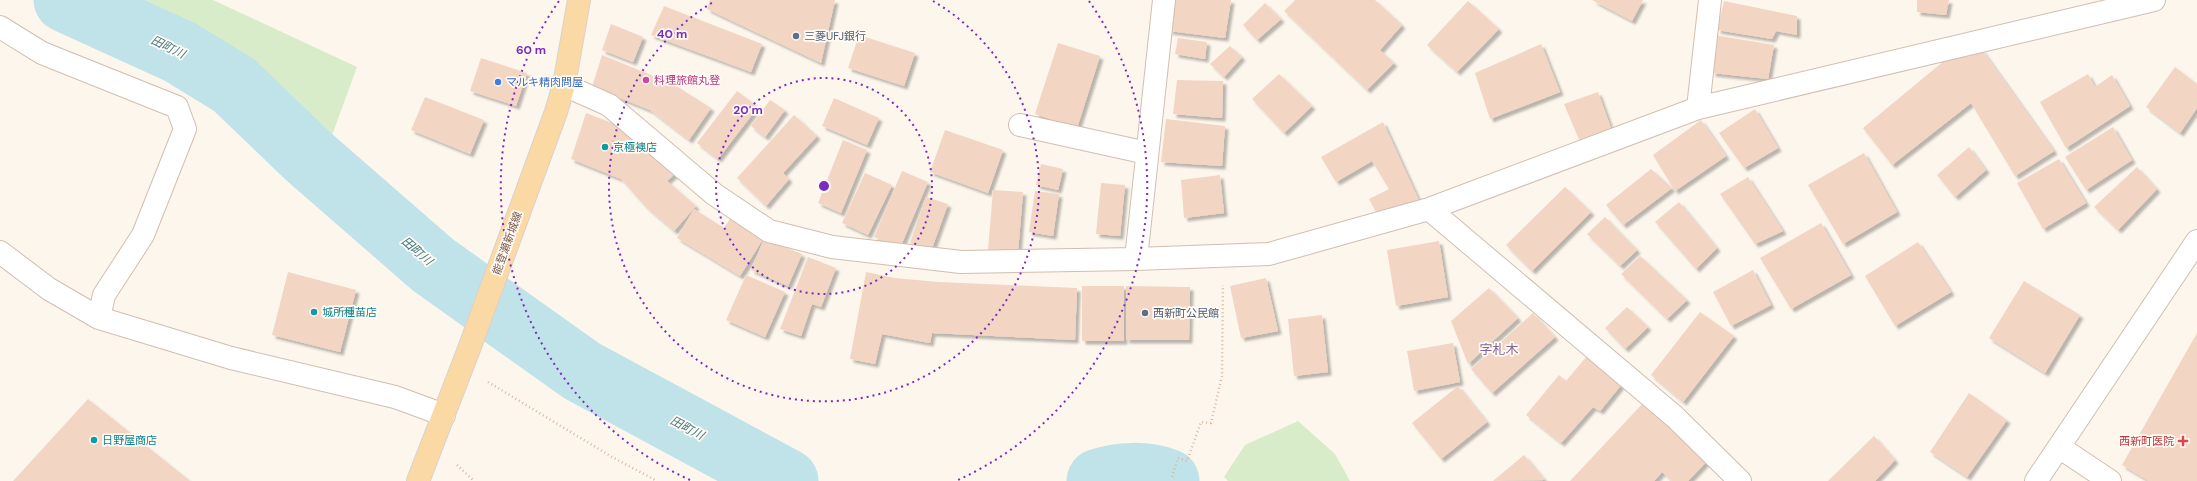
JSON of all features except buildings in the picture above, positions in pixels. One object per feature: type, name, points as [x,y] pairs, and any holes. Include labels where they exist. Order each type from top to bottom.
[{"type":"main road","name":"能登瀬新城線","points":[[418,481],[469,349],[564,85],[579,0]]},
{"type":"street","points":[[1136,259],[1164,0]]},
{"type":"street","points":[[1698,108],[1710,0]]},
{"type":"street","points":[[564,85],[609,105],[714,194],[769,231],[832,247],[961,262],[1136,259],[1269,254],[1429,209],[1698,108],[2154,0]]},
{"type":"street","points":[[0,27],[42,54],[177,107],[186,130],[143,235],[104,295],[99,318]]},
{"type":"street","points":[[1020,125],[1147,153]]},
{"type":"street","points":[[1429,209],[1675,417],[1740,481]]},
{"type":"street","points":[[2036,481],[2197,241]]},
{"type":"street","points":[[0,252],[49,290],[99,318],[232,358],[395,397],[444,415]]},
{"type":"street","points":[[2059,447],[2110,481]]},
{"type":"path","points":[[1172,477],[1178,458],[1187,461],[1201,422],[1211,423],[1222,376],[1223,256]]},
{"type":"path","points":[[492,385],[612,457],[657,481]]},
{"type":"path","points":[[458,466],[474,481]]},
{"type":"green space","points":[[100,0],[213,0],[357,67],[330,141],[220,52]]},
{"type":"green space","points":[[1298,421],[1335,454],[1350,481],[1228,481],[1224,477],[1245,445]]},
{"type":"waterway","name":"田町川","points":[[66,0],[180,52],[234,85],[309,157],[433,265],[582,371],[786,481]]},
{"type":"waterway","name":"田町川","points":[[1099,481],[1133,475],[1159,478],[1167,481]]},
{"type":"place","name":"三菱UFJ銀行","points":[[796,36]]},
{"type":"place","name":"料理旅館丸登","points":[[646,80]]},
{"type":"place","name":"マルキ精肉問屋","points":[[498,82]]},
{"type":"place","name":"京極襖店","points":[[605,147]]},
{"type":"place","name":"城所種苗店","points":[[314,312]]},
{"type":"place","name":"西新町公民館","points":[[1145,313]]},
{"type":"place","name":"日野屋商店","points":[[94,440]]},
{"type":"place","name":"西新町医院","points":[[2183,441]]},
{"type":"district","name":"字札木","points":[[1499,349]]}]
